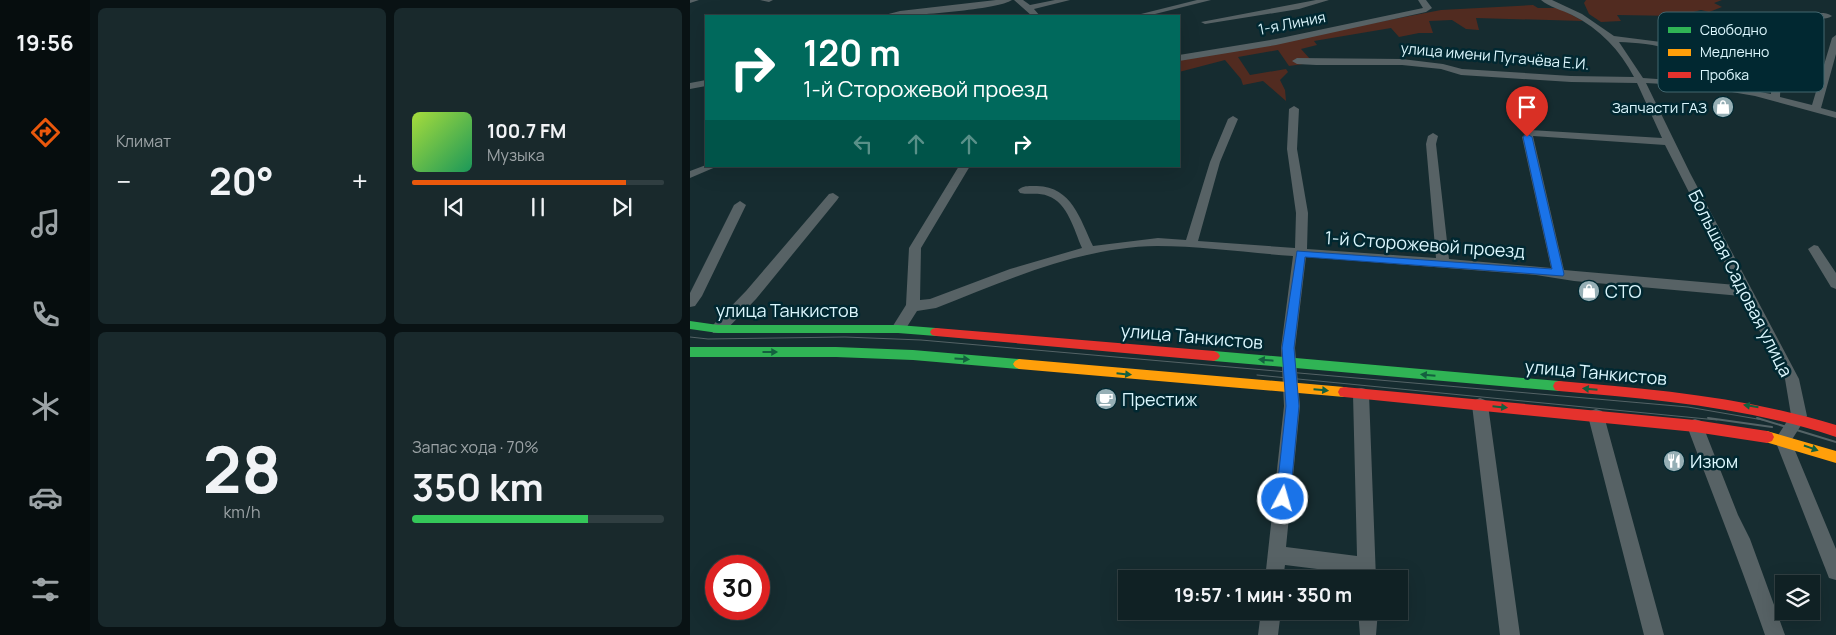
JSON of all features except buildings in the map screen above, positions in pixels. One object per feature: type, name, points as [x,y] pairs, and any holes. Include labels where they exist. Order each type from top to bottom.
[{"type":"main road","name":"улица Танкистов","points":[[690,325],[718,329],[898,329],[1682,397],[1763,408],[1799,416],[1836,431]]},
{"type":"main road","points":[[690,352],[884,353],[1291,387],[1596,416],[1758,434],[1784,440],[1836,458]]},
{"type":"street","points":[[690,1],[695,0]]},
{"type":"street","points":[[764,0],[769,0]]},
{"type":"street","points":[[892,15],[936,8],[976,7],[1008,0]]},
{"type":"street","points":[[1018,0],[1035,15]]},
{"type":"street","points":[[1029,8],[1066,0]]},
{"type":"street","points":[[1141,15],[1207,0]]},
{"type":"street","points":[[1205,22],[1299,7],[1324,0]]},
{"type":"street","name":"1-я Линия","points":[[1180,58],[1276,42],[1426,10],[1428,8],[1422,0]]},
{"type":"street","points":[[1545,0],[1572,11],[1612,38],[1629,38],[1658,45]]},
{"type":"street","points":[[1572,11],[1576,9],[1574,0]]},
{"type":"street","points":[[1832,14],[1836,22]]},
{"type":"street","name":"Большая Садовая улица","points":[[1612,38],[1640,81],[1669,142],[1792,379],[1799,416]]},
{"type":"street","points":[[1824,81],[1836,38]]},
{"type":"street","name":"улица имени Пугачёва Е.И.","points":[[1298,61],[1406,63],[1451,68],[1461,72],[1658,81]]},
{"type":"street","points":[[691,86],[705,83]]},
{"type":"street","name":"улица имени Пугачёва Е.И.","points":[[1747,92],[1836,115]]},
{"type":"street","points":[[1775,98],[1776,92]]},
{"type":"street","points":[[1816,109],[1821,92]]},
{"type":"street","points":[[1275,570],[1292,406],[1288,348],[1301,253],[1302,213],[1292,149],[1294,109]]},
{"type":"street","points":[[913,306],[931,304],[1034,265],[1088,249],[1125,243],[1191,242],[1215,162],[1232,123]]},
{"type":"street","points":[[1559,274],[1527,137],[1530,133],[1669,142]]},
{"type":"street","points":[[1433,136],[1431,144],[1443,264]]},
{"type":"street","points":[[690,175],[710,167]]},
{"type":"street","points":[[898,329],[913,306],[915,248],[964,167]]},
{"type":"street","points":[[1024,190],[1047,191],[1066,202],[1074,213],[1088,249]]},
{"type":"street","points":[[718,329],[751,295],[833,197]]},
{"type":"street","points":[[690,302],[702,290],[709,266],[730,229],[740,204]]},
{"type":"street","name":"1-й Сторожевой проезд","points":[[1191,242],[1301,253],[1536,270],[1559,274],[1745,291]]},
{"type":"street","points":[[1814,249],[1836,284]]},
{"type":"street","points":[[1361,394],[1366,570]]},
{"type":"street","points":[[1480,405],[1510,635]]},
{"type":"street","points":[[1596,416],[1654,635]]},
{"type":"street","points":[[1799,416],[1784,440],[1836,570]]},
{"type":"street","points":[[1695,426],[1731,520],[1741,539],[1775,635]]},
{"type":"street","points":[[1277,556],[1355,570]]},
{"type":"street","points":[[1268,635],[1270,620]]},
{"type":"street","points":[[1368,620],[1368,631]]},
{"type":"shaded area","points":[[1586,0],[1722,0],[1714,3],[1722,7],[1709,12],[1701,10],[1693,12],[1658,12],[1658,16],[1617,15],[1621,21],[1601,22],[1589,14],[1584,3]]},
{"type":"shaded area","points":[[1533,5],[1538,8],[1559,8],[1583,21],[1476,18],[1479,30],[1466,29],[1452,20],[1429,21],[1433,33],[1419,33],[1399,37],[1391,28],[1314,41],[1317,45],[1301,49],[1311,60],[1310,63],[1289,66],[1278,50],[1238,57],[1250,75],[1286,69],[1288,72],[1280,80],[1285,90],[1286,101],[1263,81],[1243,85],[1241,79],[1225,60],[1180,72],[1180,60],[1441,10]]},
{"type":"tram line","points":[[690,337],[708,339],[845,337],[921,340],[1688,407],[1763,420]]},
{"type":"tram line","points":[[1257,375],[1717,420]]},
{"type":"tram line","points":[[1708,418],[1772,427]]},
{"type":"tram line","points":[[1757,418],[1836,442]]},
{"type":"traffic: fast","points":[[690,325],[718,329],[898,329],[936,332]]},
{"type":"traffic: fast","points":[[690,352],[836,352],[913,355],[1019,364]]},
{"type":"traffic: fast","points":[[1214,356],[1559,386]]},
{"type":"traffic: slow","points":[[1019,364],[1344,392]]},
{"type":"traffic: slow","points":[[1767,437],[1836,457]]},
{"type":"traffic: jam","points":[[936,332],[1214,356]]},
{"type":"traffic: jam","points":[[1559,386],[1664,395],[1734,405],[1802,420],[1836,431]]},
{"type":"traffic: jam","points":[[1344,392],[1695,426],[1767,437]]},
{"type":"place","name":"Запчасти ГАЗ","points":[[1723,107]]},
{"type":"place","name":"СТО","points":[[1589,291]]},
{"type":"place","name":"Престиж","points":[[1106,399]]},
{"type":"place","name":"Изюм","points":[[1674,461]]},
{"type":"route","points":[[1283,499],[1292,406],[1288,348],[1301,253],[1536,270],[1559,274],[1527,137]]}]
